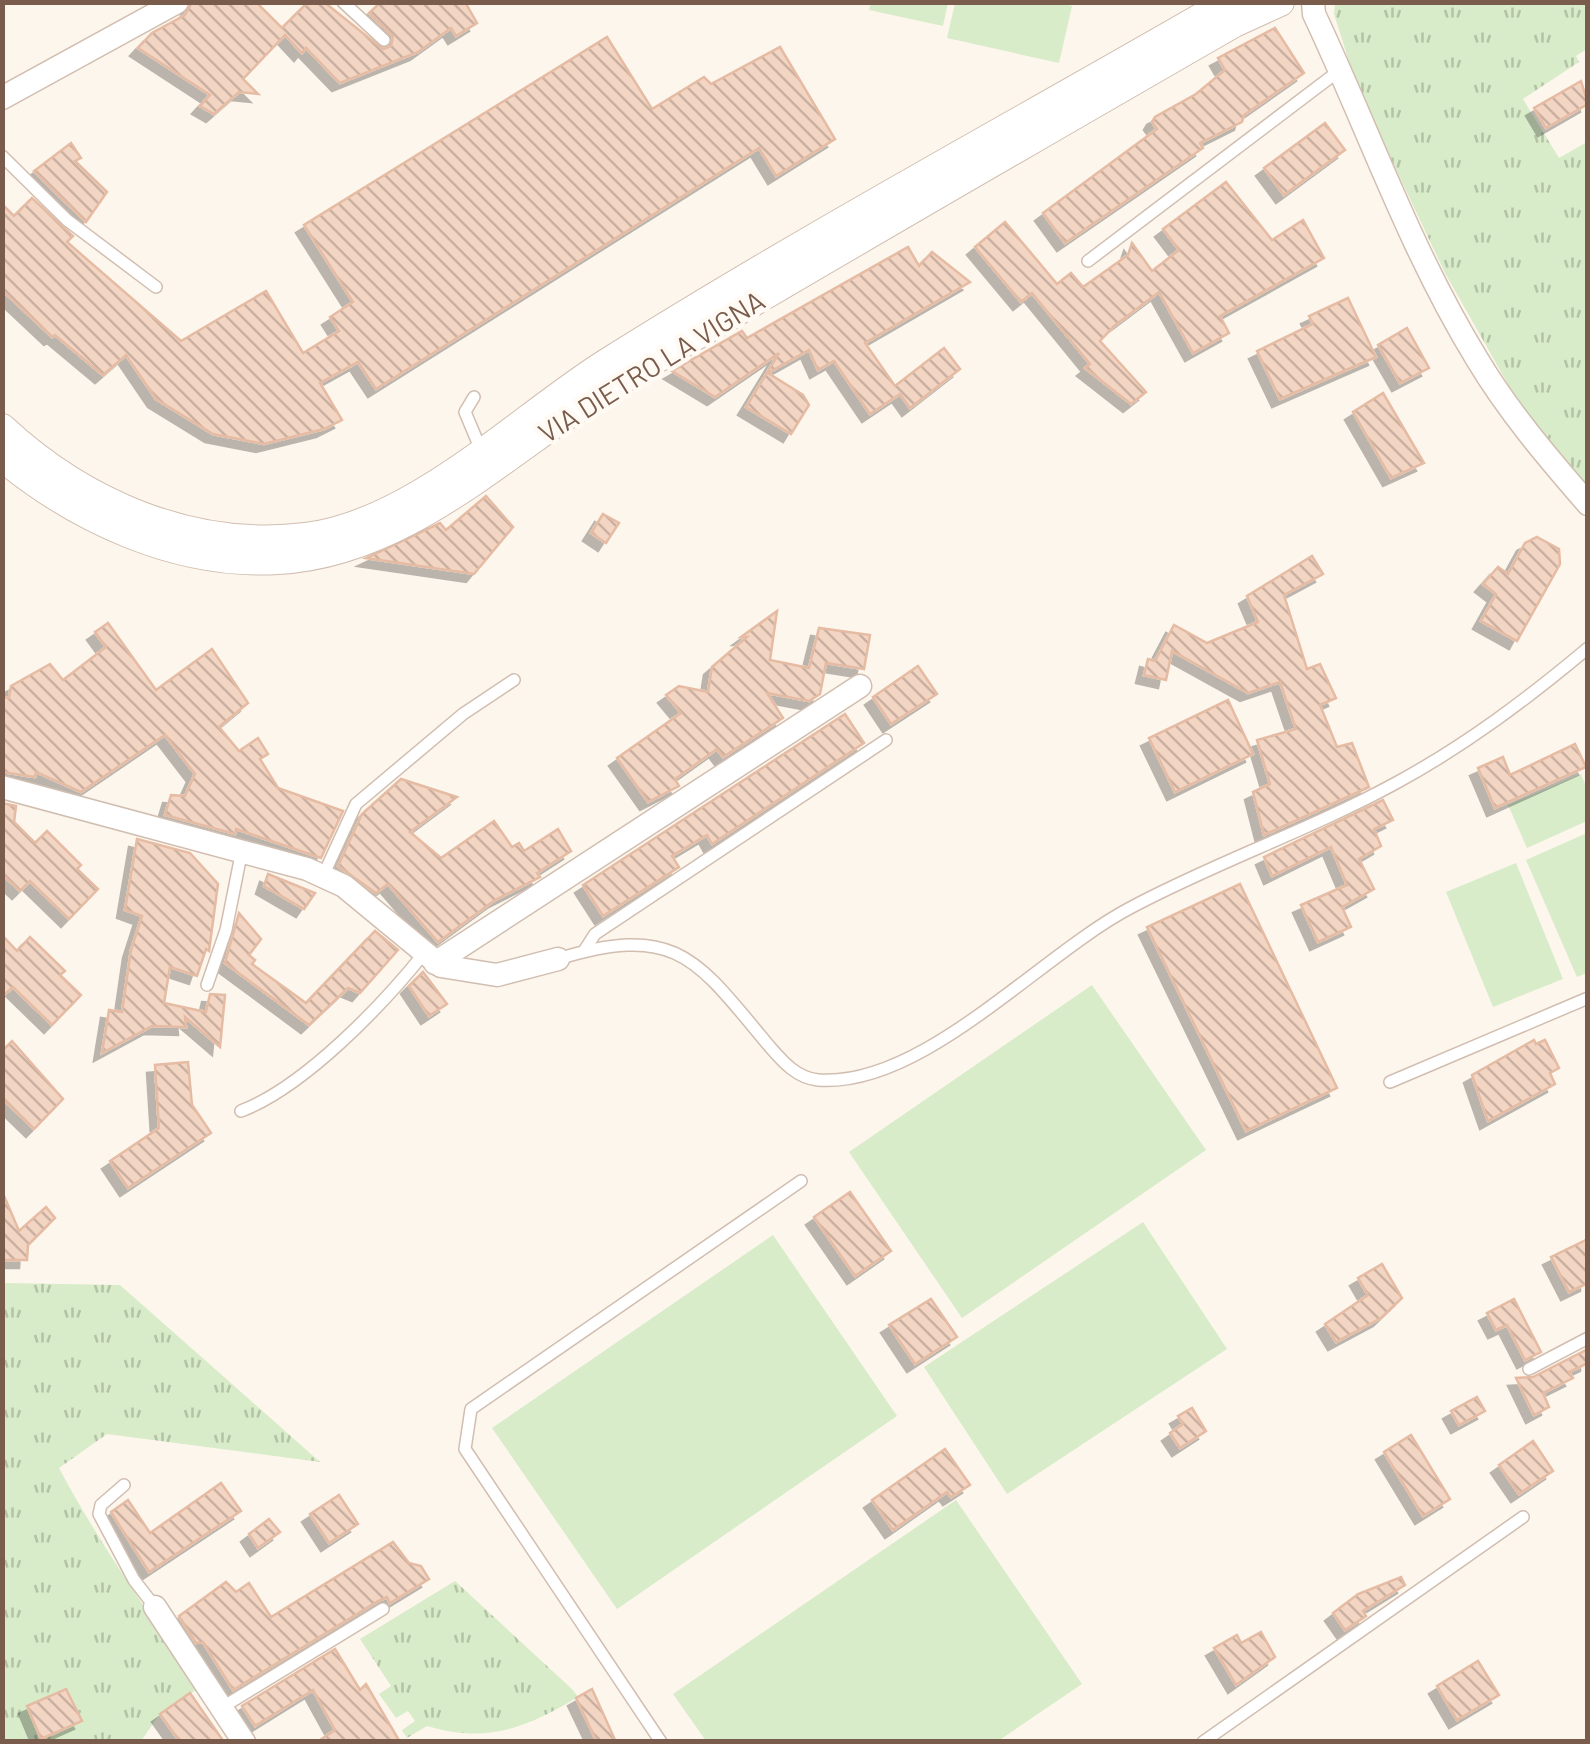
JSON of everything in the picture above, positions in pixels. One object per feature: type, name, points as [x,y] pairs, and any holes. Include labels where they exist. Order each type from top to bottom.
[{"type":"street","points":[[2,98],[176,2]]},
{"type":"street","name":"VIA DIETRO LA VIGNA","points":[[2,428],[33,457],[106,503],[159,524],[237,537],[308,537],[371,518],[428,488],[620,355],[1228,2]]},
{"type":"street","name":"VIA DIETRO LA VIGNA","points":[[2,457],[98,522],[146,540],[224,559],[280,560],[395,530],[438,507],[486,469],[615,383],[1234,23],[1280,2]]},
{"type":"street","points":[[1308,6],[1340,70],[1390,190],[1475,357],[1516,417],[1588,504]]},
{"type":"street","points":[[430,957],[860,686]]},
{"type":"street","points":[[2,787],[242,850],[323,876],[382,913],[430,957],[497,975],[558,959]]},
{"type":"street","points":[[155,1607],[244,1742]]},
{"type":"lane","points":[[343,2],[384,40]]},
{"type":"lane","points":[[1088,261],[1340,70]]},
{"type":"lane","points":[[2,156],[67,220],[156,287]]},
{"type":"lane","points":[[474,397],[465,412],[480,450]]},
{"type":"lane","points":[[558,959],[612,944],[656,945],[690,958],[788,1068],[814,1080],[857,1080],[908,1062],[1125,910],[1394,784],[1467,742],[1588,648]]},
{"type":"lane","points":[[323,876],[356,804],[463,714],[514,680]]},
{"type":"lane","points":[[584,951],[595,934],[886,740]]},
{"type":"lane","points":[[207,985],[226,930],[242,850]]},
{"type":"lane","points":[[241,1112],[270,1100],[430,957]]},
{"type":"lane","points":[[1390,1082],[1588,998]]},
{"type":"lane","points":[[661,1742],[465,1449],[471,1409],[802,1181]]},
{"type":"lane","points":[[1529,1368],[1588,1338]]},
{"type":"lane","points":[[124,1485],[101,1505],[99,1514],[134,1580],[155,1607]]},
{"type":"lane","points":[[1203,1742],[1523,1517]]},
{"type":"lane","points":[[221,1708],[383,1609]]},
{"type":"green space","points":[[871,2],[948,3],[943,26],[869,10]]},
{"type":"green space","points":[[1056,2],[1072,6],[1059,63],[947,38],[955,3]]},
{"type":"green space","points":[[1335,2],[1587,3],[1587,49],[1576,56],[1579,62],[1523,99],[1559,158],[1587,142],[1587,487],[1518,402],[1445,273],[1357,87],[1334,14]]},
{"type":"green space","points":[[1581,774],[1587,789],[1587,821],[1527,848],[1508,805]]},
{"type":"green space","points":[[1587,833],[1587,973],[1577,977],[1526,860]]},
{"type":"green space","points":[[1516,863],[1563,979],[1493,1007],[1446,892]]},
{"type":"green space","points":[[1092,985],[1206,1150],[962,1318],[849,1152]]},
{"type":"green space","points":[[1143,1222],[1227,1349],[1007,1494],[924,1367]]},
{"type":"green space","points":[[773,1235],[897,1416],[617,1609],[492,1428]]},
{"type":"green space","points":[[3,1283],[120,1285],[320,1462],[107,1434],[59,1468],[108,1551],[198,1684],[199,1688],[160,1714],[141,1741],[3,1742]]},
{"type":"green space","points":[[956,1500],[1082,1684],[998,1741],[706,1741],[673,1694]]},
{"type":"green space","points":[[455,1581],[578,1697],[506,1730],[469,1733],[427,1726],[407,1738],[402,1730],[415,1721],[408,1711],[396,1718],[379,1694],[391,1686],[360,1639]]},
{"type":"building","points":[[192,2],[256,2],[282,28],[308,2],[324,2],[383,49],[391,46],[393,36],[369,13],[381,2],[465,2],[477,23],[456,36],[451,28],[418,52],[340,83],[306,48],[302,53],[285,35],[243,79],[258,94],[239,92],[214,114],[200,106],[210,95],[138,48],[152,33],[185,15]]},
{"type":"building","points":[[1275,28],[1304,73],[1244,115],[1242,122],[1200,143],[1203,148],[1065,243],[1043,213],[1157,129],[1152,122],[1155,117],[1196,94],[1225,70],[1218,58]]},
{"type":"building","points":[[607,37],[652,109],[704,77],[711,84],[780,47],[835,139],[776,176],[759,148],[376,389],[358,362],[320,383],[342,420],[324,429],[264,444],[213,434],[156,399],[126,355],[103,375],[55,335],[52,337],[2,290],[2,204],[14,216],[32,198],[73,236],[67,242],[181,341],[266,291],[303,353],[339,331],[330,317],[353,302],[304,225]]},
{"type":"building","points":[[1581,81],[1588,104],[1546,128],[1534,108]]},
{"type":"building","points":[[1325,123],[1345,150],[1284,195],[1264,168]]},
{"type":"building","points":[[71,143],[81,158],[75,161],[107,192],[86,222],[34,171]]},
{"type":"building","points":[[1226,182],[1272,240],[1303,220],[1324,258],[1220,316],[1229,333],[1193,353],[1159,292],[1114,326],[1100,341],[1146,392],[1131,404],[1085,368],[1090,364],[1032,293],[1021,302],[975,247],[1005,222],[1057,284],[1071,273],[1083,287],[1128,255],[1132,243],[1152,271],[1179,250],[1163,229]]},
{"type":"building","points":[[908,247],[919,266],[932,252],[970,282],[865,343],[895,386],[944,348],[960,369],[910,408],[900,394],[870,414],[834,361],[818,370],[809,350],[768,373],[803,395],[809,405],[791,434],[746,407],[779,353],[715,397],[672,371],[742,331],[747,338]]},
{"type":"building","points":[[1348,298],[1376,357],[1280,399],[1257,351],[1313,324],[1309,316]]},
{"type":"building","points":[[1407,328],[1429,368],[1400,383],[1378,345]]},
{"type":"building","points":[[1383,393],[1424,463],[1391,478],[1353,412]]},
{"type":"building","points":[[486,496],[513,527],[474,574],[366,558],[440,523],[446,530]]},
{"type":"building","points":[[603,514],[619,523],[606,543],[591,533]]},
{"type":"building","points":[[1537,537],[1559,549],[1560,564],[1517,641],[1481,621],[1496,594],[1483,584],[1498,567],[1508,574],[1525,543]]},
{"type":"building","points":[[1312,556],[1323,574],[1284,595],[1307,669],[1320,664],[1336,698],[1320,705],[1337,747],[1352,743],[1369,787],[1264,835],[1253,792],[1270,784],[1257,740],[1296,729],[1280,682],[1248,693],[1172,651],[1166,680],[1144,675],[1148,659],[1155,661],[1174,625],[1207,643],[1258,622],[1247,596]]},
{"type":"building","points":[[777,611],[770,660],[809,668],[819,628],[870,635],[864,669],[826,663],[820,694],[809,701],[767,693],[783,718],[723,757],[717,749],[675,779],[679,786],[648,802],[617,758],[681,713],[666,695],[679,686],[708,692],[712,667],[747,637],[741,637]]},
{"type":"building","points":[[108,623],[156,690],[212,649],[248,703],[219,727],[239,751],[258,738],[268,754],[260,759],[278,788],[343,811],[321,858],[236,829],[235,834],[165,815],[171,795],[185,796],[195,774],[165,735],[81,792],[36,772],[35,777],[2,772],[2,697],[9,698],[11,686],[50,664],[63,680],[106,647],[95,632]]},
{"type":"building","points":[[918,666],[937,694],[891,724],[873,697]]},
{"type":"building","points":[[1228,700],[1253,754],[1175,792],[1149,738]]},
{"type":"building","points":[[845,714],[864,743],[712,844],[707,835],[672,856],[679,867],[603,916],[583,885]]},
{"type":"building","points":[[1575,744],[1586,767],[1495,808],[1478,768],[1503,757],[1510,775]]},
{"type":"building","points":[[401,779],[457,797],[410,832],[441,858],[494,821],[512,847],[519,843],[524,851],[558,829],[571,851],[537,873],[540,877],[495,900],[438,942],[388,884],[376,893],[338,866],[362,814]]},
{"type":"building","points":[[1383,800],[1393,820],[1374,829],[1381,846],[1359,859],[1374,889],[1342,907],[1351,927],[1318,942],[1301,905],[1347,885],[1331,847],[1272,876],[1264,857]]},
{"type":"building","points":[[2,803],[16,806],[14,822],[35,843],[47,831],[81,865],[77,869],[98,889],[69,919],[30,881],[20,891],[2,874]]},
{"type":"building","points":[[137,839],[190,853],[218,884],[209,951],[206,949],[197,976],[170,967],[164,1003],[206,1012],[210,994],[225,995],[220,1047],[185,1017],[186,1027],[152,1026],[102,1053],[109,1010],[122,1012],[131,950],[142,916],[125,910]]},
{"type":"building","points":[[268,874],[315,893],[304,909],[264,886]]},
{"type":"building","points":[[1240,884],[1337,1088],[1246,1131],[1147,927]]},
{"type":"building","points":[[239,913],[261,939],[249,955],[255,960],[252,964],[306,1003],[375,931],[398,950],[360,993],[348,988],[309,1025],[225,963]]},
{"type":"building","points":[[2,935],[17,951],[30,937],[65,971],[60,975],[81,995],[52,1025],[13,987],[2,997]]},
{"type":"building","points":[[423,972],[447,1004],[429,1016],[409,986]]},
{"type":"building","points":[[1534,1040],[1536,1044],[1545,1040],[1559,1068],[1550,1073],[1555,1084],[1488,1121],[1472,1075]]},
{"type":"building","points":[[12,1041],[63,1099],[34,1129],[2,1098],[2,1051]]},
{"type":"building","points":[[188,1062],[192,1105],[211,1133],[128,1188],[110,1161],[159,1128],[155,1065]]},
{"type":"building","points":[[2,1191],[19,1231],[46,1207],[55,1218],[28,1245],[27,1260],[2,1260]]},
{"type":"building","points":[[850,1192],[891,1251],[855,1276],[814,1217]]},
{"type":"building","points":[[1588,1239],[1588,1283],[1569,1292],[1551,1257]]},
{"type":"building","points":[[1382,1264],[1402,1298],[1381,1318],[1336,1342],[1325,1324],[1368,1295],[1358,1278]]},
{"type":"building","points":[[931,1299],[957,1337],[915,1364],[889,1325]]},
{"type":"building","points":[[1514,1299],[1541,1352],[1525,1360],[1507,1325],[1496,1330],[1487,1313]]},
{"type":"building","points":[[1588,1349],[1588,1363],[1569,1372],[1573,1378],[1543,1393],[1549,1407],[1534,1415],[1516,1378],[1533,1377]]},
{"type":"building","points":[[1477,1397],[1485,1411],[1459,1425],[1451,1411]]},
{"type":"building","points":[[1192,1408],[1206,1431],[1180,1448],[1170,1433],[1183,1424],[1178,1416]]},
{"type":"building","points":[[1411,1435],[1450,1499],[1423,1516],[1384,1452]]},
{"type":"building","points":[[1533,1441],[1553,1471],[1519,1494],[1499,1465]]},
{"type":"building","points":[[945,1449],[970,1485],[951,1497],[947,1492],[893,1530],[872,1500]]},
{"type":"building","points":[[221,1483],[241,1511],[149,1572],[111,1512],[128,1500],[150,1533]]},
{"type":"building","points":[[339,1495],[358,1524],[329,1543],[310,1514]]},
{"type":"building","points":[[269,1519],[280,1532],[258,1548],[249,1534]]},
{"type":"building","points":[[393,1542],[409,1563],[421,1566],[429,1579],[390,1603],[387,1597],[378,1601],[233,1690],[203,1642],[196,1643],[179,1616],[226,1582],[236,1592],[249,1583],[271,1617]]},
{"type":"building","points":[[1401,1577],[1405,1585],[1363,1611],[1366,1616],[1345,1630],[1333,1613],[1358,1594]]},
{"type":"building","points":[[1261,1632],[1275,1657],[1236,1685],[1214,1648],[1237,1635],[1241,1643]]},
{"type":"building","points":[[335,1649],[360,1690],[366,1684],[400,1742],[317,1742],[335,1730],[313,1690],[255,1726],[242,1706]]},
{"type":"building","points":[[1478,1661],[1499,1695],[1457,1720],[1437,1686]]},
{"type":"building","points":[[66,1689],[82,1721],[41,1739],[27,1706]]},
{"type":"building","points":[[592,1689],[616,1742],[597,1742],[576,1698]]},
{"type":"building","points":[[190,1693],[224,1742],[180,1742],[160,1714]]}]
